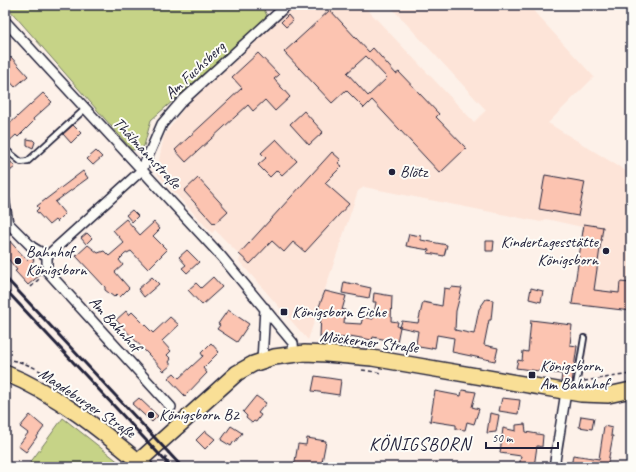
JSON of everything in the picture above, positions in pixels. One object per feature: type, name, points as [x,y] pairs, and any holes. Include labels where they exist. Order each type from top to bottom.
[{"type":"main road","name":"Möckerner Straße","points":[[141,464],[237,372],[262,361],[294,354],[321,353],[372,358],[608,395],[631,390]]},
{"type":"main road","name":"Magdeburger Straße","points":[[5,373],[32,386],[72,411],[113,440],[141,464]]},
{"type":"street","name":"Am Fuchsberg","points":[[142,170],[156,136],[169,116],[287,5]]},
{"type":"street","name":"Thälmannstraße","points":[[5,21],[242,279],[293,343],[294,354]]},
{"type":"street","points":[[47,271],[47,256],[142,170]]},
{"type":"street","points":[[7,222],[32,247],[47,256]]},
{"type":"street","name":"Am Bahnhof","points":[[47,271],[171,407]]},
{"type":"street","points":[[262,361],[265,308]]},
{"type":"street","points":[[554,467],[573,389]]},
{"type":"lane","points":[[5,149],[21,162],[28,161],[85,109]]},
{"type":"lane","points":[[5,191],[7,222]]},
{"type":"lane","points":[[573,389],[584,338]]},
{"type":"path","points":[[30,287],[47,271]]},
{"type":"path","points":[[358,370],[384,373]]},
{"type":"path","points":[[573,389],[631,374]]},
{"type":"shaded area","name":"Blötz","points":[[293,5],[363,5],[474,122],[486,110],[389,5],[528,5],[594,77],[548,123],[631,174],[631,311],[572,304],[584,225],[582,227],[546,219],[541,222],[364,187],[358,191],[308,340],[239,261],[241,256],[215,230],[212,233],[158,175],[157,169],[164,136],[188,102]]},
{"type":"green space","points":[[14,5],[262,5],[268,18],[151,120],[144,146],[140,149],[132,150],[9,9]]},
{"type":"green space","points":[[63,418],[125,467],[27,467]]},
{"type":"building","points":[[330,10],[369,52],[373,48],[396,74],[399,72],[439,114],[436,117],[466,148],[440,173],[372,100],[364,108],[346,90],[332,103],[284,52]],"holes":[[[366,56],[387,78],[368,96],[347,73]]]},
{"type":"building","points":[[288,15],[293,21],[286,27],[281,22]]},
{"type":"building","points":[[258,53],[279,75],[274,79],[290,97],[275,111],[265,100],[253,111],[248,105],[186,162],[175,150],[242,88],[232,77]]},
{"type":"building","points":[[11,57],[28,76],[15,87],[5,76],[5,63]]},
{"type":"building","points":[[43,93],[52,102],[33,119],[34,121],[18,137],[16,135],[5,145],[5,128]]},
{"type":"building","points":[[304,111],[323,132],[309,145],[290,124]]},
{"type":"building","points":[[73,125],[81,133],[71,143],[63,134]]},
{"type":"building","points":[[27,139],[35,142],[33,148],[27,145]]},
{"type":"building","points":[[276,139],[297,161],[282,175],[277,170],[270,177],[258,165],[266,158],[261,153]]},
{"type":"building","points":[[96,151],[102,157],[93,165],[87,159]]},
{"type":"building","points":[[332,152],[341,160],[338,163],[342,166],[325,183],[349,204],[305,252],[293,242],[284,252],[272,241],[250,264],[239,254]]},
{"type":"building","points":[[5,155],[15,167],[5,175]]},
{"type":"building","points":[[83,171],[88,178],[55,202],[65,214],[57,222],[55,220],[49,225],[36,211],[39,208],[37,206]]},
{"type":"building","points":[[545,175],[585,182],[578,216],[539,209]]},
{"type":"building","points":[[198,178],[228,211],[214,224],[184,191]]},
{"type":"building","points":[[132,210],[138,216],[132,222],[126,215]]},
{"type":"building","points":[[126,219],[140,235],[154,222],[160,229],[153,236],[167,250],[148,269],[131,251],[125,254],[119,260],[123,265],[115,272],[129,288],[120,297],[117,294],[114,297],[105,290],[105,287],[76,256],[88,245],[98,253],[104,251],[109,256],[124,243],[113,230]]},
{"type":"building","points":[[584,224],[603,227],[594,290],[619,293],[620,282],[631,283],[631,311],[572,304]]},
{"type":"building","points":[[87,233],[92,238],[86,244],[81,238]]},
{"type":"building","points":[[409,234],[421,236],[421,240],[447,245],[444,256],[428,253],[429,250],[406,246]]},
{"type":"building","name":"Bahnhof Königsborn","points":[[5,236],[27,260],[31,256],[34,260],[31,264],[40,275],[28,285],[15,271],[17,270],[5,255]]},
{"type":"building","points":[[486,241],[494,241],[493,251],[486,251]]},
{"type":"building","points":[[187,250],[199,262],[187,273],[182,268],[186,265],[179,257]]},
{"type":"building","points":[[152,277],[159,284],[144,297],[138,289]]},
{"type":"building","points":[[213,277],[222,287],[202,305],[188,290],[196,283],[201,288]]},
{"type":"building","points":[[344,282],[371,288],[369,298],[342,293]]},
{"type":"building","points":[[451,287],[462,288],[456,311],[455,330],[474,334],[479,309],[486,299],[493,300],[491,320],[489,320],[484,345],[498,348],[495,361],[452,352],[454,338],[437,335],[435,348],[431,347],[431,349],[419,347],[419,345],[416,344],[418,331],[400,327],[402,321],[418,323],[423,302],[442,306],[444,288],[450,289]]},
{"type":"building","points":[[531,288],[543,291],[541,302],[529,299]]},
{"type":"building","points":[[325,291],[346,296],[342,310],[345,310],[344,323],[361,324],[363,317],[373,319],[376,302],[373,302],[374,293],[392,296],[391,321],[398,322],[397,326],[400,327],[397,342],[373,337],[372,340],[350,336],[350,338],[320,337],[321,313],[317,312]]},
{"type":"building","points":[[228,310],[249,324],[237,342],[217,329],[220,325],[218,324]]},
{"type":"building","points":[[126,311],[129,315],[132,312],[153,333],[170,317],[179,325],[162,341],[171,351],[167,355],[171,359],[169,362],[171,365],[164,371],[116,320]]},
{"type":"building","points":[[531,320],[572,325],[570,345],[577,346],[572,383],[561,381],[562,374],[516,368],[518,360],[522,361],[523,351],[528,352]]},
{"type":"building","points":[[211,343],[219,352],[203,368],[207,373],[185,396],[168,378],[174,373],[179,378],[203,356],[201,353]]},
{"type":"building","points":[[315,376],[341,380],[339,395],[312,391]]},
{"type":"building","points":[[462,390],[476,392],[472,407],[479,409],[474,424],[467,422],[465,430],[456,429],[456,425],[430,421],[435,391],[461,396]]},
{"type":"building","points":[[256,396],[266,403],[258,413],[261,415],[256,422],[254,421],[252,423],[246,418],[247,416],[243,412]]},
{"type":"building","points":[[139,398],[158,416],[152,422],[132,404]]},
{"type":"building","points":[[502,398],[520,400],[518,414],[499,411]]},
{"type":"building","points":[[490,413],[499,415],[496,432],[487,433]]},
{"type":"building","points":[[30,415],[44,427],[26,452],[18,446],[28,433],[20,427]]},
{"type":"building","points":[[581,416],[594,418],[592,429],[579,427]]},
{"type":"building","points":[[525,424],[526,432],[543,435],[542,447],[537,446],[534,467],[519,467],[521,456],[500,453],[503,428],[516,431],[516,425]]},
{"type":"building","points":[[231,426],[242,433],[231,446],[221,440]]},
{"type":"building","points":[[604,426],[612,428],[611,436],[613,436],[607,467],[571,467],[573,455],[599,459]]},
{"type":"building","points":[[205,431],[215,439],[205,449],[196,440]]},
{"type":"building","points":[[307,438],[326,441],[321,467],[294,467],[298,444],[306,445]]},
{"type":"railway","points":[[5,277],[182,467]]},
{"type":"railway","points":[[5,289],[171,467]]},
{"type":"place","name":"Blötz","points":[[392,172]]},
{"type":"place","name":"Kindertagesstätte Königsborn","points":[[606,251]]},
{"type":"place","name":"Bahnhof Königsborn","points":[[18,261]]},
{"type":"place","name":"Königsborn Eiche","points":[[284,312]]},
{"type":"place","name":"Königsborn, Am Bahnhof","points":[[532,375]]},
{"type":"place","name":"Königsborn B2","points":[[151,415]]},
{"type":"district","name":"KÖNIGSBORN","points":[[420,444]]}]
